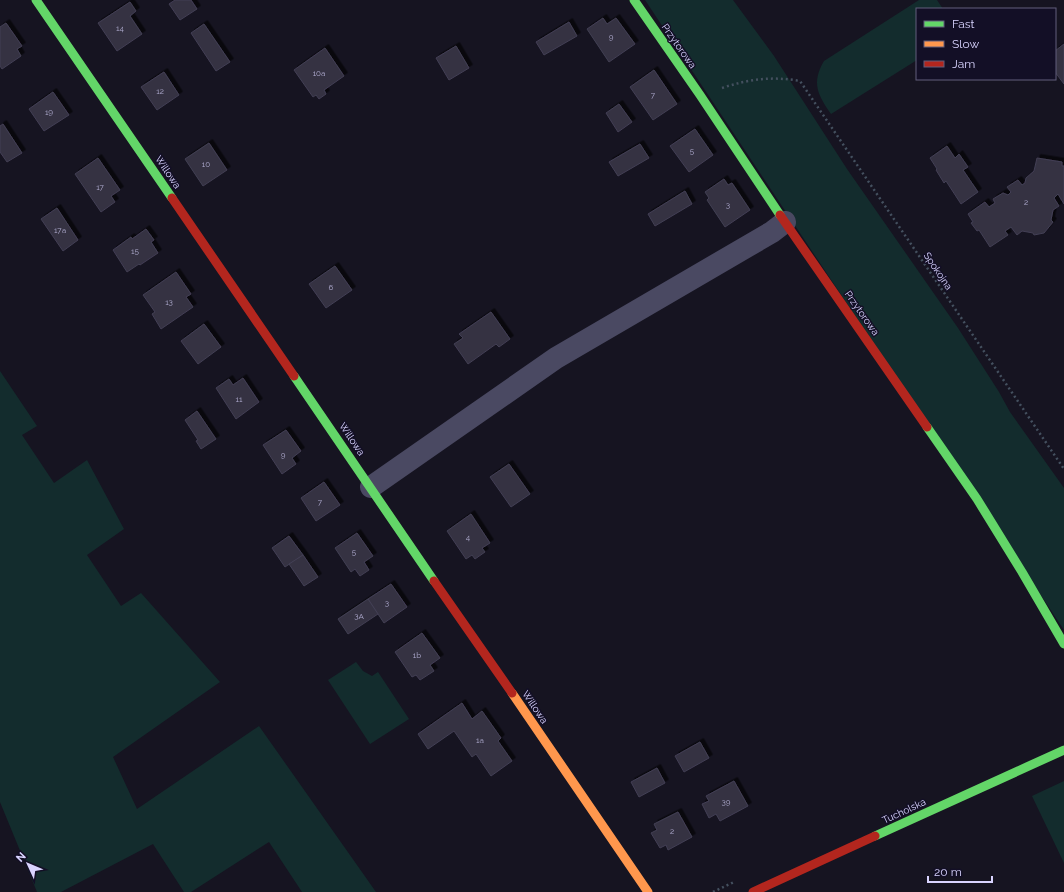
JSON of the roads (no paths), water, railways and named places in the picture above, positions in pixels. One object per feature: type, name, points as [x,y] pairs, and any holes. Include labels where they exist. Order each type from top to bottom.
[{"type":"street","name":"Willowa","points":[[36,0],[648,892]]},
{"type":"street","name":"Przytorowa","points":[[634,0],[785,222],[977,499],[1064,644]]},
{"type":"street","points":[[371,487],[556,358],[772,232],[785,222]]},
{"type":"street","name":"Tucholska","points":[[753,892],[1064,750]]}]
